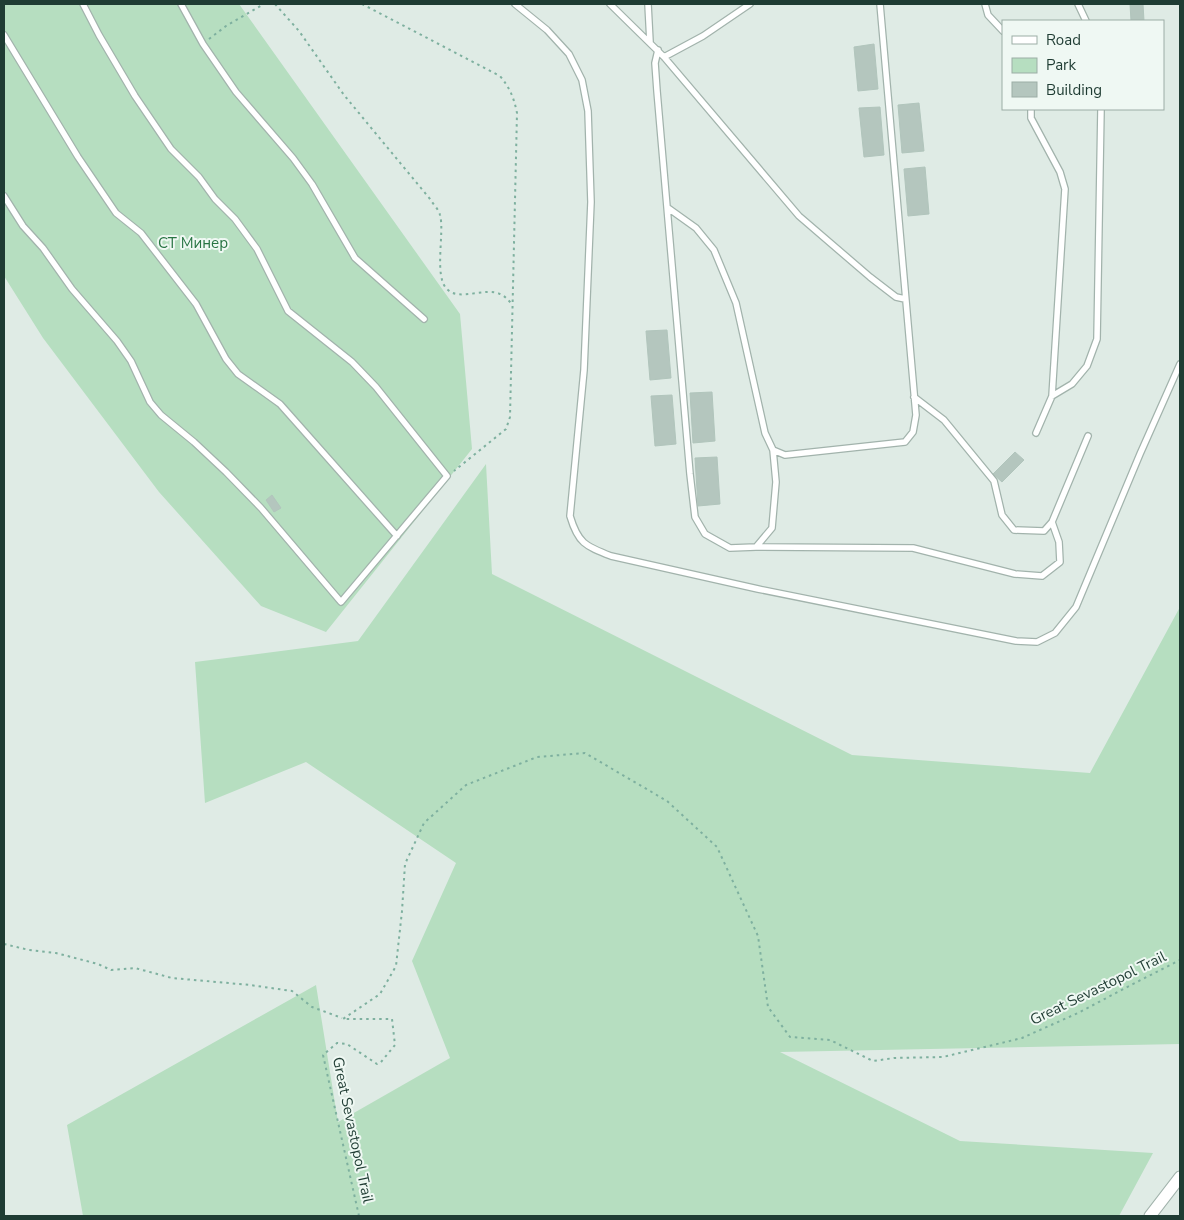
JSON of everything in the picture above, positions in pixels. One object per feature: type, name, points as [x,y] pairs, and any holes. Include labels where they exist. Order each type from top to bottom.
[{"type":"street","points":[[1150,1216],[1180,1177]]},
{"type":"lane","points":[[4,196],[23,226],[72,289],[117,341],[131,362],[150,402],[161,415],[194,442],[250,496],[342,602],[447,476],[376,388],[352,362],[288,310],[257,249],[235,219],[215,199],[199,177],[171,149],[135,96],[99,36],[83,4]]},
{"type":"lane","points":[[181,4],[203,44],[236,92],[293,158],[312,184],[355,258],[424,319]]},
{"type":"lane","points":[[515,4],[547,30],[569,54],[582,80],[588,111],[590,202],[584,370],[570,516],[575,534],[589,547],[611,556],[758,589],[1016,641],[1037,642],[1055,633],[1076,606],[1180,364]]},
{"type":"lane","points":[[610,4],[658,50],[798,216],[870,277],[896,297],[905,299]]},
{"type":"lane","points":[[648,4],[650,42]]},
{"type":"lane","points":[[664,57],[703,36],[750,4]]},
{"type":"lane","points":[[773,450],[785,455],[905,442],[913,432],[916,415],[880,4]]},
{"type":"lane","points":[[984,4],[988,15],[1002,30]]},
{"type":"lane","points":[[1078,4],[1086,20]]},
{"type":"lane","points":[[4,35],[78,157],[116,213],[141,234],[196,304],[226,359],[238,374],[280,404],[397,536]]},
{"type":"lane","points":[[658,50],[655,63],[689,464],[695,517],[705,534],[730,548],[914,548],[1015,574],[1042,576],[1060,562],[1059,542],[1052,522]]},
{"type":"lane","points":[[1031,110],[1030,118],[1060,172],[1065,189],[1052,396],[1036,434]]},
{"type":"lane","points":[[1052,396],[1072,384],[1087,366],[1097,339],[1101,110]]},
{"type":"lane","points":[[668,208],[696,228],[714,250],[736,303],[765,433],[773,450],[776,482],[772,528],[756,547]]},
{"type":"lane","points":[[914,397],[944,420],[994,481],[1002,515],[1014,530],[1044,531],[1052,522],[1088,436]]},
{"type":"path","points":[[203,44],[226,26],[264,4]]},
{"type":"path","points":[[275,4],[299,31],[344,95],[430,199],[440,215],[440,267],[443,285],[449,292],[456,294],[495,292],[503,295],[512,304]]},
{"type":"path","points":[[362,4],[500,76],[509,88],[517,113],[510,417],[506,428],[478,453],[447,476]]},
{"type":"path","name":"Great Sevastopol Trail","points":[[343,1019],[380,994],[396,966],[405,864],[424,823],[466,785],[537,757],[585,753],[667,801],[717,848],[758,936],[768,1007],[790,1037],[830,1040],[873,1061],[894,1058],[943,1057],[1022,1038],[1078,1013],[1180,960]]},
{"type":"path","points":[[4,944],[29,950],[56,953],[98,964],[111,970],[135,968],[172,978],[292,991],[312,1008],[343,1019]]},
{"type":"path","name":"Great Sevastopol Trail","points":[[343,1019],[390,1018],[393,1022],[395,1037],[395,1044],[381,1062],[377,1064],[347,1044],[337,1043],[324,1055],[359,1216]]},
{"type":"green space","name":"СТ Минер","points":[[4,4],[239,4],[460,314],[472,449],[326,632],[261,606],[159,492],[43,338],[4,276]]},
{"type":"green space","points":[[486,464],[492,574],[852,755],[1090,773],[1180,607],[1180,1044],[780,1052],[960,1141],[1153,1153],[1119,1216],[83,1216],[67,1125],[316,985],[338,1122],[450,1058],[412,961],[456,863],[306,762],[205,803],[195,662],[358,641]]},
{"type":"building","points":[[1130,4],[1143,4],[1144,20],[1131,20]]},
{"type":"building","points":[[874,44],[878,89],[858,91],[854,47]]},
{"type":"building","points":[[919,103],[924,151],[902,153],[898,105]]},
{"type":"building","points":[[880,107],[884,155],[864,157],[859,108]]},
{"type":"building","points":[[925,167],[929,214],[908,216],[904,169]]},
{"type":"building","points":[[667,330],[671,378],[650,380],[646,331]]},
{"type":"building","points":[[712,392],[715,441],[693,443],[690,393]]},
{"type":"building","points":[[672,395],[676,444],[655,446],[651,396]]},
{"type":"building","points":[[1015,452],[1024,460],[1002,482],[993,474]]},
{"type":"building","points":[[717,457],[720,504],[698,506],[695,458]]},
{"type":"building","points":[[272,495],[281,508],[274,512],[266,500]]}]
